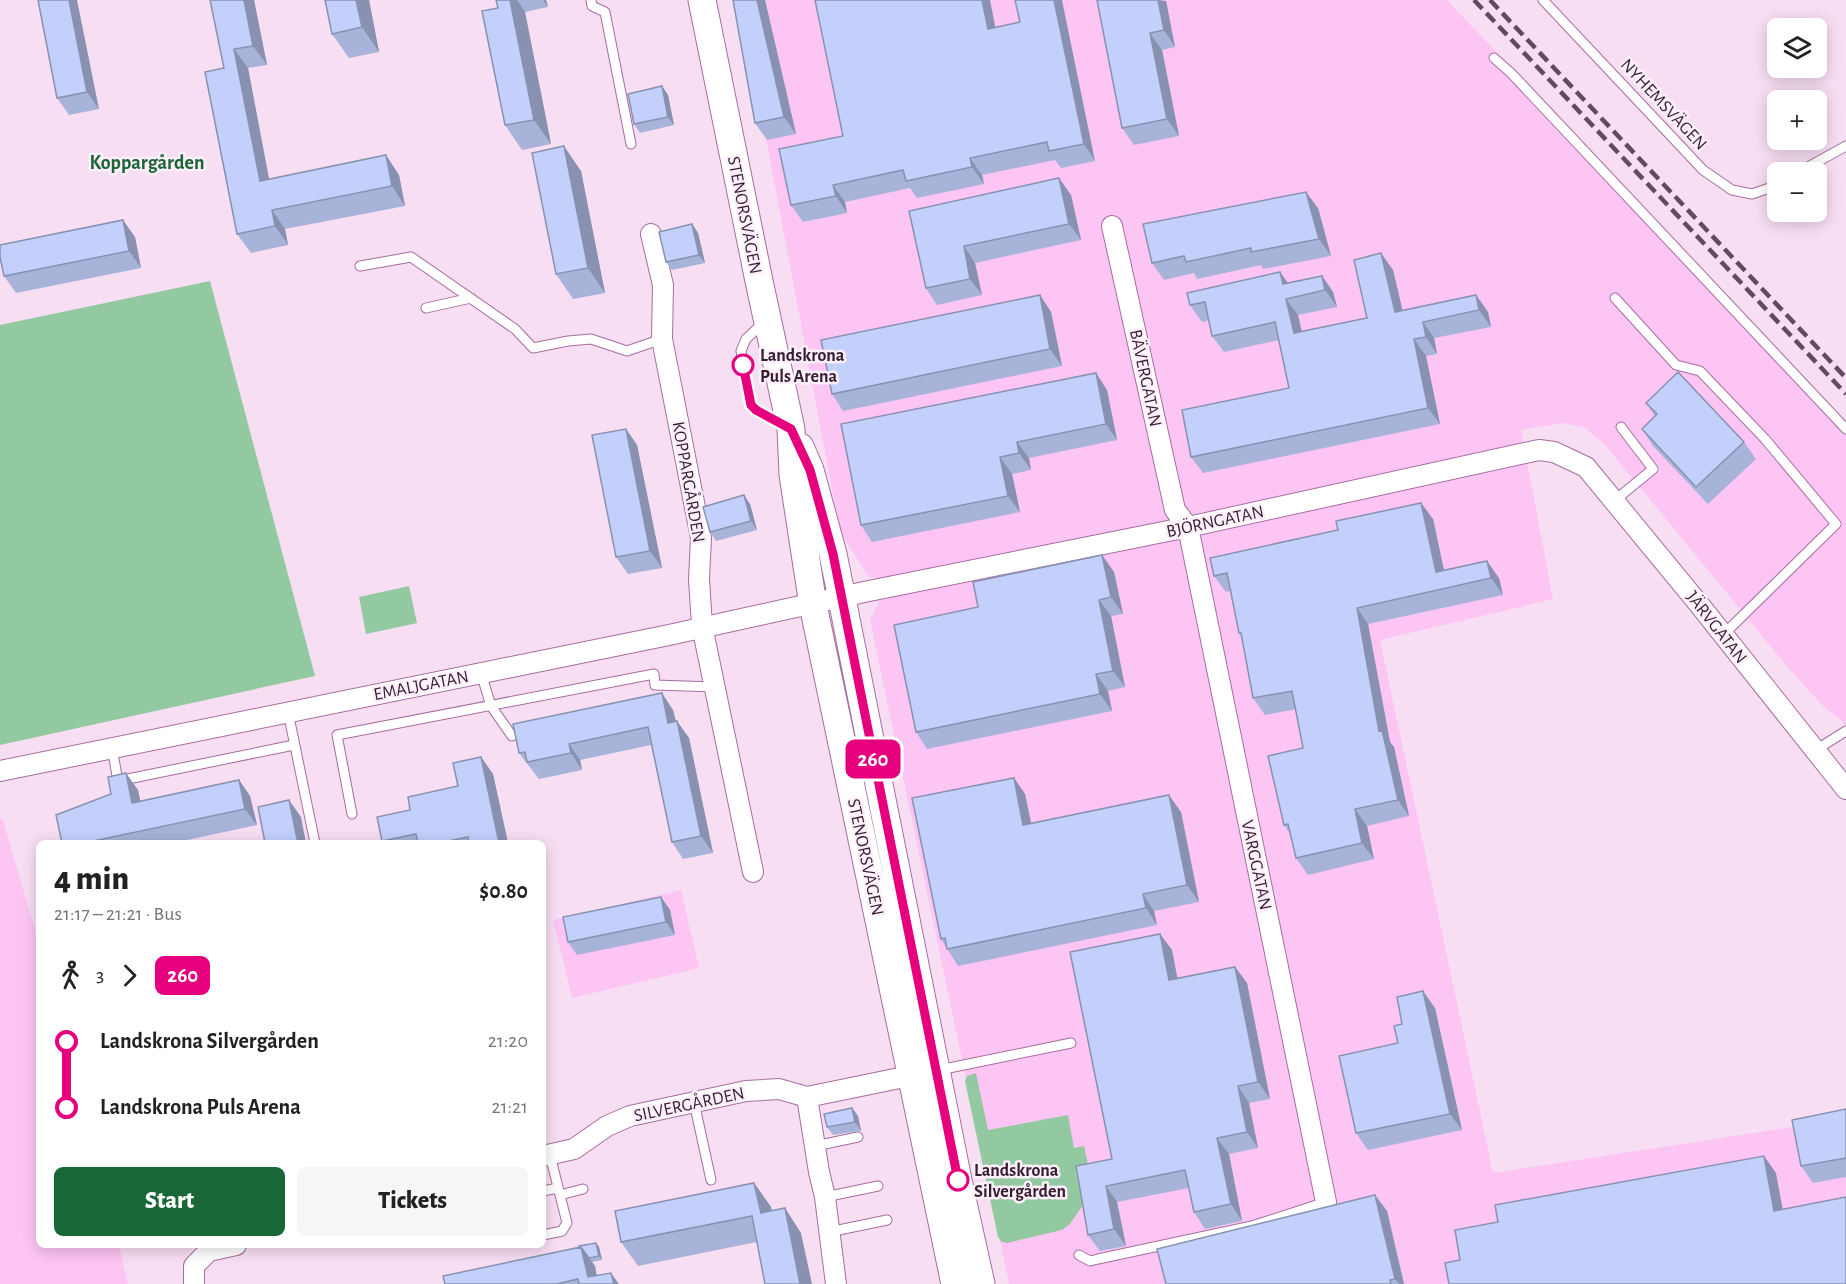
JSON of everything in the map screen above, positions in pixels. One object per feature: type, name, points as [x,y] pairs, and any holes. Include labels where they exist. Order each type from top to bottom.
[{"type":"street","name":"STENORSVÄGEN","points":[[702,0],[791,429],[793,475],[813,605],[923,1073],[981,1284]]},
{"type":"street","name":"BÄVERGATAN","points":[[1112,226],[1175,510],[1188,527]]},
{"type":"street","name":"KOPPARGÅRDEN","points":[[651,234],[663,285],[662,339],[701,538],[699,579],[702,626],[753,872]]},
{"type":"street","name":"STENORSVÄGEN","points":[[791,429],[810,470],[833,554],[923,1073],[955,1284]]},
{"type":"street","name":"BJÖRNGATAN","points":[[841,598],[1188,527],[1539,450],[1554,452],[1586,467]]},
{"type":"street","name":"JÄRVGATAN","points":[[1586,467],[1846,789]]},
{"type":"street","name":"VARGGATAN","points":[[1188,527],[1326,1202]]},
{"type":"street","name":"EMALJGATAN","points":[[0,771],[841,598]]},
{"type":"street","name":"SILVERGÅRDEN","points":[[547,1155],[574,1149],[607,1126],[630,1116],[694,1102],[746,1091],[779,1089],[807,1097],[923,1073]]},
{"type":"street","points":[[807,1097],[825,1197],[836,1284]]},
{"type":"street","points":[[194,1284],[194,1266],[209,1251],[222,1248]]},
{"type":"lane","points":[[591,0],[592,6],[605,12],[632,144]]},
{"type":"lane","name":"NYHEMSVÄGEN","points":[[1543,0],[1703,170],[1732,190],[1752,194],[1767,189]]},
{"type":"lane","points":[[1494,58],[1846,429]]},
{"type":"lane","points":[[1818,162],[1846,146]]},
{"type":"lane","points":[[360,266],[411,257],[514,329],[533,348],[591,339],[627,351],[662,339]]},
{"type":"lane","points":[[426,308],[471,298]]},
{"type":"lane","points":[[1615,298],[1676,365],[1700,371],[1765,439],[1836,524],[1723,635]]},
{"type":"lane","points":[[1614,501],[1653,468],[1621,427]]},
{"type":"lane","points":[[481,673],[491,706],[512,736]]},
{"type":"lane","points":[[352,814],[337,735],[654,674],[656,685],[715,687]]},
{"type":"lane","points":[[288,712],[314,840]]},
{"type":"lane","points":[[1814,751],[1846,731]]},
{"type":"lane","points":[[112,748],[118,781],[294,746]]},
{"type":"lane","points":[[923,1073],[1071,1043]]},
{"type":"lane","points":[[694,1102],[711,1180]]},
{"type":"lane","points":[[815,1146],[858,1137]]},
{"type":"lane","points":[[546,1234],[562,1231],[567,1223],[547,1155]]},
{"type":"lane","points":[[825,1197],[878,1186]]},
{"type":"lane","points":[[546,1191],[583,1189]]},
{"type":"lane","points":[[1079,1256],[1090,1261],[1252,1226],[1326,1202]]},
{"type":"lane","points":[[830,1232],[887,1220]]},
{"type":"shaded area","points":[[740,0],[1447,0],[1846,422],[1846,726],[1823,706],[1791,671],[1605,445],[1585,428],[1564,423],[1521,430],[1553,599],[1380,640],[1493,1173],[1846,1119],[1846,1284],[1009,1284],[870,620],[878,604],[878,578],[869,577],[840,532]]},
{"type":"shaded area","points":[[0,818],[3,820],[36,934],[36,1248],[120,1248],[128,1284],[0,1284]]},
{"type":"shaded area","points":[[681,890],[699,968],[572,998],[553,920]]},
{"type":"green space","points":[[210,281],[315,676],[0,745],[0,325]]},
{"type":"green space","points":[[409,586],[417,623],[366,634],[359,597]]},
{"type":"green space","points":[[976,1073],[988,1130],[1068,1115],[1074,1148],[1084,1146],[1089,1169],[1076,1172],[1083,1205],[1070,1224],[1062,1230],[1007,1243],[1002,1242],[998,1237],[965,1081],[967,1076]]},
{"type":"building","points":[[38,0],[69,0],[87,92],[57,98]]},
{"type":"building","points":[[210,0],[244,0],[253,46],[234,49],[260,181],[386,155],[392,186],[272,210],[275,226],[237,234],[205,72],[224,68]]},
{"type":"building","points":[[325,0],[356,0],[362,27],[332,34]]},
{"type":"building","points":[[496,0],[510,0],[534,120],[505,125],[482,11],[498,8]]},
{"type":"building","points":[[733,0],[757,0],[784,117],[755,123]]},
{"type":"building","points":[[815,0],[982,0],[988,29],[1020,22],[1015,0],[1054,0],[1084,144],[1049,151],[1047,142],[970,158],[972,167],[906,181],[903,170],[833,185],[836,196],[791,205],[779,149],[843,136]]},
{"type":"building","points":[[1097,0],[1158,0],[1164,30],[1150,33],[1167,119],[1122,128]]},
{"type":"building","points":[[662,86],[668,117],[634,124],[628,94]]},
{"type":"building","points":[[564,146],[588,268],[556,274],[532,153]]},
{"type":"building","points":[[1059,178],[1069,224],[964,246],[970,279],[926,288],[909,211]]},
{"type":"building","points":[[1306,192],[1319,239],[1251,252],[1251,248],[1186,262],[1184,256],[1152,263],[1143,224]]},
{"type":"building","points":[[123,220],[129,251],[4,276],[0,245]]},
{"type":"building","points":[[692,224],[699,255],[666,262],[659,232]]},
{"type":"building","points":[[1381,253],[1395,312],[1476,295],[1479,310],[1423,322],[1426,337],[1414,339],[1428,408],[1191,457],[1182,410],[1289,388],[1275,322],[1212,336],[1205,302],[1190,305],[1187,293],[1280,272],[1283,284],[1322,276],[1325,290],[1286,299],[1294,333],[1367,318],[1354,260]]},
{"type":"building","points":[[1040,295],[1050,349],[832,394],[821,340]]},
{"type":"building","points":[[1678,372],[1744,442],[1696,487],[1642,429],[1657,414],[1646,403]]},
{"type":"building","points":[[1096,373],[1106,424],[1017,442],[1019,453],[1000,457],[1008,496],[861,525],[841,424]]},
{"type":"building","points":[[626,429],[650,551],[616,557],[592,435]]},
{"type":"building","points":[[744,495],[751,521],[710,532],[703,507]]},
{"type":"building","points":[[1421,503],[1436,572],[1487,561],[1491,578],[1357,608],[1379,731],[1382,730],[1398,800],[1355,809],[1362,843],[1296,858],[1288,824],[1284,825],[1268,756],[1303,748],[1292,691],[1253,698],[1227,573],[1214,576],[1210,558],[1338,530],[1336,521]]},
{"type":"building","points":[[1102,555],[1111,597],[1099,600],[1113,671],[1096,674],[1100,694],[916,732],[894,625],[978,607],[973,582]]},
{"type":"building","points":[[662,693],[668,723],[677,721],[701,836],[672,842],[648,727],[569,744],[571,753],[527,762],[525,752],[519,753],[513,724]]},
{"type":"building","points":[[481,757],[498,840],[468,840],[468,837],[454,840],[417,840],[416,834],[382,840],[377,817],[410,810],[408,797],[458,786],[453,763]]},
{"type":"building","points":[[126,773],[132,803],[239,780],[245,809],[98,840],[61,840],[56,815],[111,794],[108,777]]},
{"type":"building","points":[[1014,778],[1023,825],[1169,795],[1187,885],[1143,894],[1146,908],[947,949],[945,938],[941,939],[912,798]]},
{"type":"building","points":[[289,800],[297,840],[264,840],[258,807]]},
{"type":"building","points":[[661,897],[666,922],[568,942],[563,917]]},
{"type":"building","points":[[1160,934],[1169,980],[1235,967],[1258,1082],[1238,1086],[1247,1132],[1217,1138],[1231,1204],[1194,1212],[1185,1170],[1106,1186],[1114,1229],[1088,1235],[1076,1166],[1112,1159],[1070,952]]},
{"type":"building","points":[[1423,991],[1450,1114],[1356,1133],[1339,1056],[1398,1043],[1394,1026],[1402,1024],[1397,997]]},
{"type":"building","points":[[852,1108],[855,1122],[827,1127],[824,1114]]},
{"type":"building","points":[[1846,1109],[1846,1158],[1801,1166],[1792,1120]]},
{"type":"building","points":[[1764,1156],[1774,1211],[1846,1197],[1846,1284],[1449,1284],[1445,1263],[1460,1260],[1455,1230],[1498,1222],[1495,1205]]},
{"type":"building","points":[[754,1183],[761,1213],[785,1208],[800,1284],[765,1284],[752,1216],[621,1242],[615,1211]]},
{"type":"building","points":[[1375,1195],[1395,1279],[1390,1280],[1391,1284],[1166,1284],[1157,1249]]},
{"type":"building","points":[[596,1243],[599,1256],[589,1258],[581,1247],[579,1248],[579,1246]]},
{"type":"building","points":[[581,1247],[588,1277],[611,1273],[614,1284],[579,1284],[578,1279],[557,1284],[445,1284],[443,1276]]},
{"type":"railway","points":[[1474,0],[1846,394]]},
{"type":"railway","points":[[1490,0],[1846,378]]},
{"type":"bus line","name":"260","points":[[743,365],[751,405],[791,429],[810,470],[822,512],[833,554],[958,1180]]},
{"type":"place","name":"Landskrona Puls Arena","points":[[743,365]]},
{"type":"place","name":"Landskrona Silvergården","points":[[958,1180]]},
{"type":"district","name":"Koppargården","points":[[147,162]]}]
